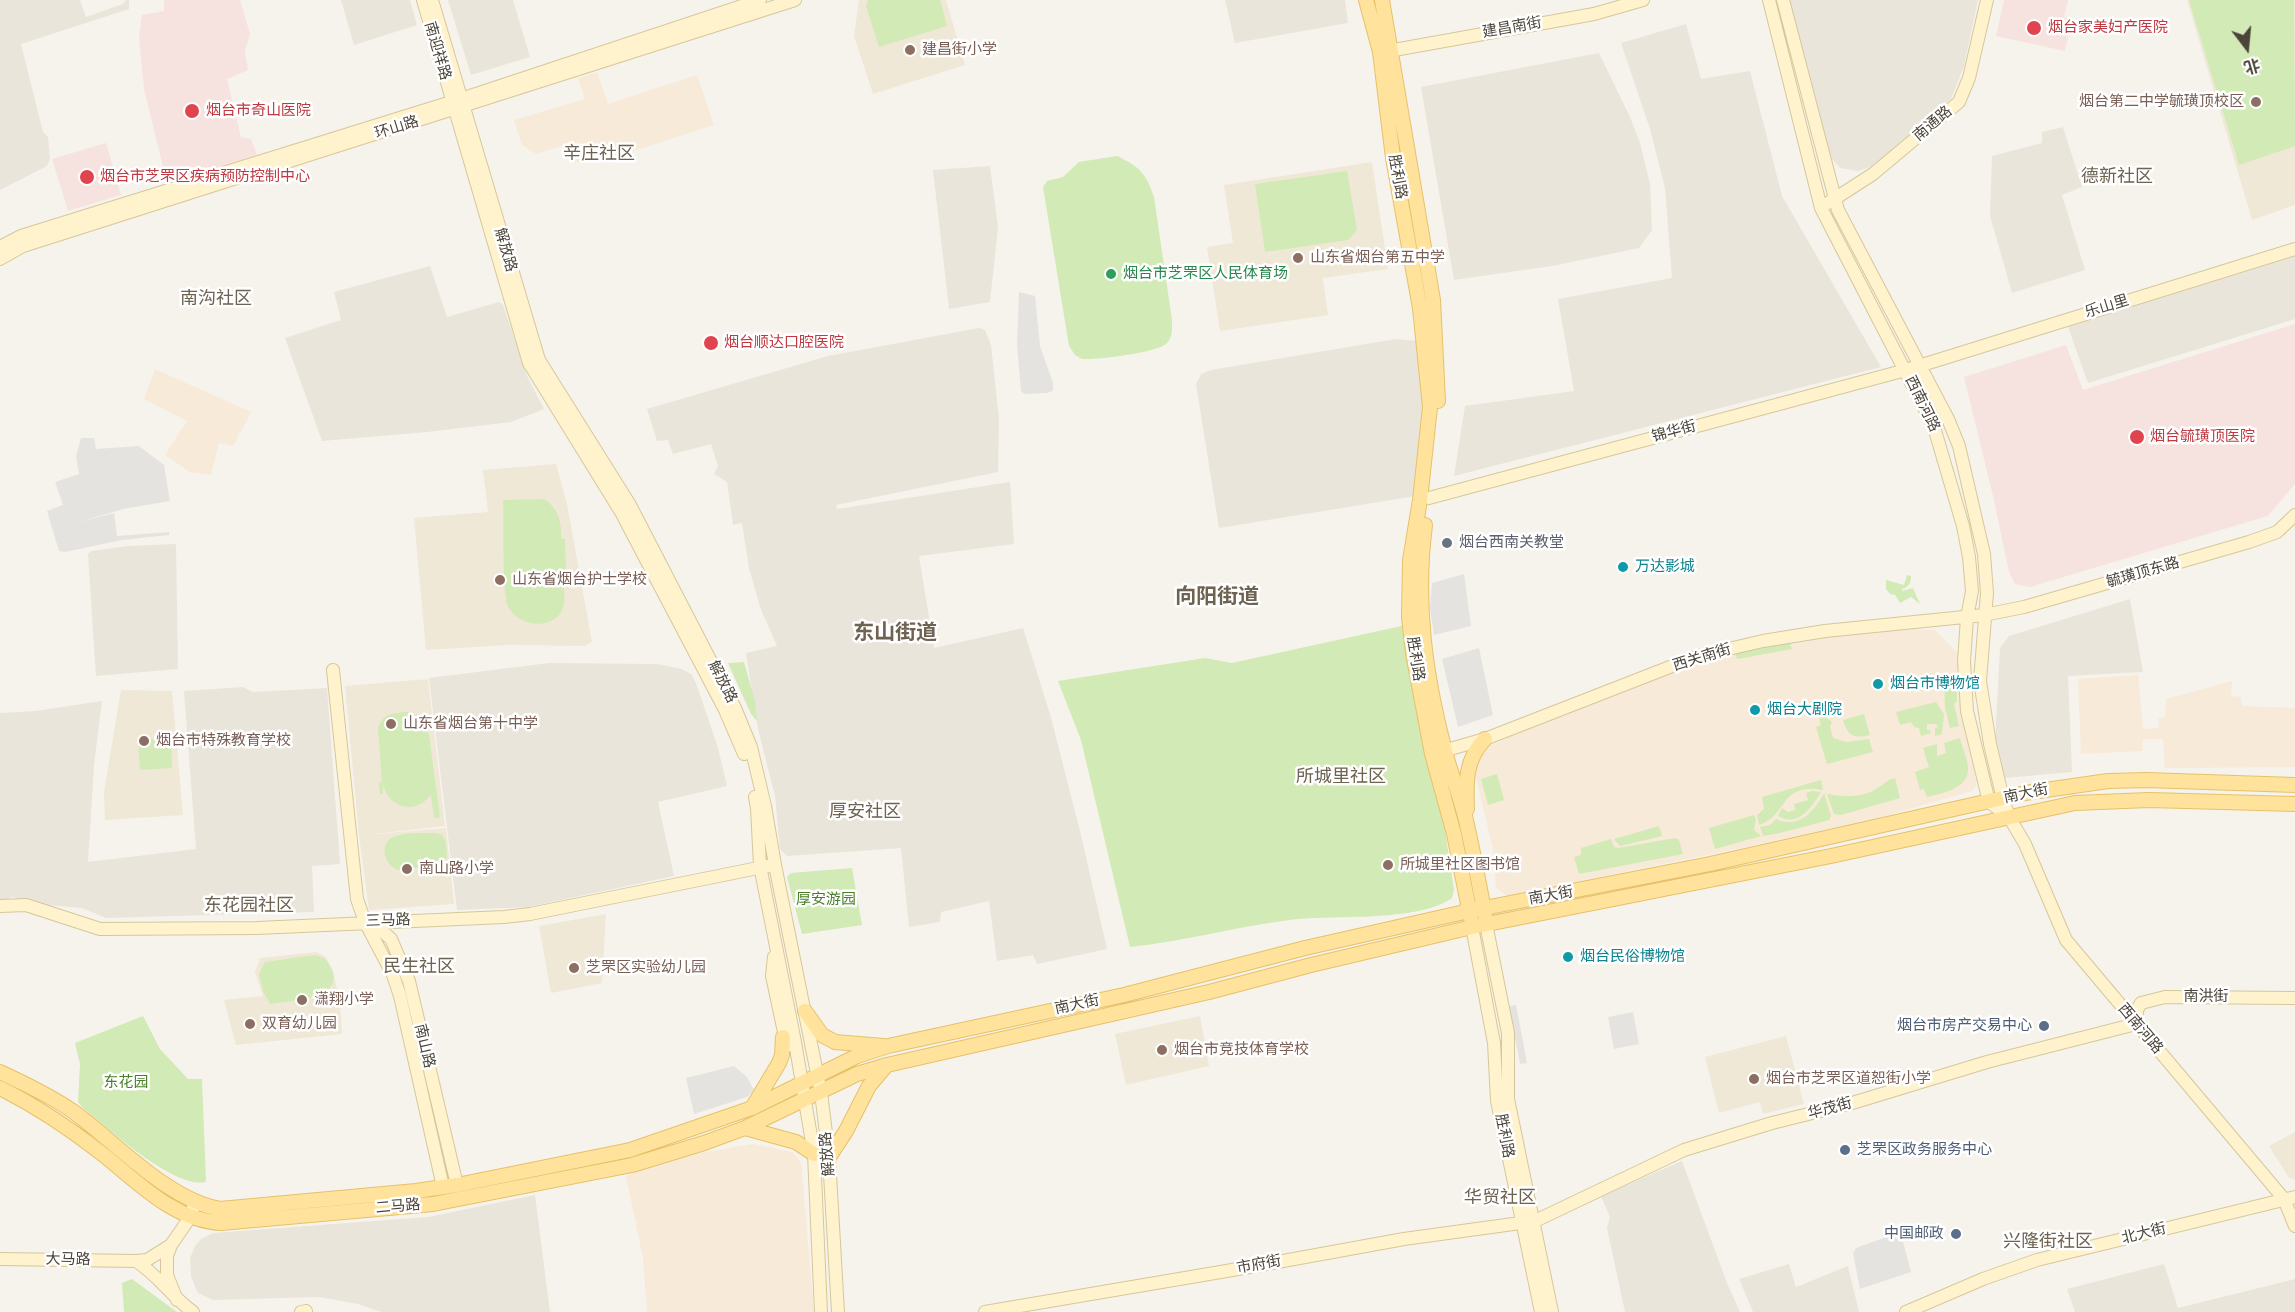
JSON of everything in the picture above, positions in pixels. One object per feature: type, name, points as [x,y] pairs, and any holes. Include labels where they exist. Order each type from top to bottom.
[{"type":"main road","name":"南迎祥路","points":[[423,0],[458,104]]},
{"type":"main road","name":"南迎祥路","points":[[432,0],[458,104]]},
{"type":"main road","name":"环山路","points":[[0,259],[23,246],[458,104],[760,0]]},
{"type":"main road","name":"环山路","points":[[0,247],[21,236],[153,193],[458,104],[795,0]]},
{"type":"main road","name":"胜利路","points":[[1366,0],[1386,51],[1433,300],[1438,407],[1420,561],[1420,617],[1438,752],[1467,824],[1483,908],[1479,926],[1494,1043],[1497,1101],[1517,1202],[1529,1222],[1552,1312]]},
{"type":"main road","name":"胜利路","points":[[1382,0],[1393,158],[1420,308],[1430,407],[1420,500],[1410,560],[1409,617],[1413,653],[1438,752],[1469,911],[1479,926]]},
{"type":"main road","name":"建昌南街","points":[[1386,51],[1594,14],[1643,0]]},
{"type":"main road","name":"西南河路","points":[[1769,0],[1821,208],[1934,427],[1963,526],[1972,591],[1967,618],[1964,661],[1967,711],[1989,802],[2009,817]]},
{"type":"main road","name":"西南河路","points":[[1783,0],[1834,199],[1948,419],[1962,456],[1984,554],[1987,593],[1980,681],[1990,744],[2009,817],[2025,844],[2066,940],[2136,1024],[2289,1198],[2295,1226]]},
{"type":"main road","name":"南通路","points":[[1821,208],[1873,174],[1959,102],[1969,78],[1987,0]]},
{"type":"main road","name":"解放路","points":[[458,104],[539,360],[626,498],[735,708],[753,757],[765,806],[821,1093],[829,1157],[838,1312]]},
{"type":"main road","name":"解放路","points":[[458,104],[529,363],[621,512],[725,710],[743,749],[758,808],[760,866],[806,1100],[814,1155],[821,1312]]},
{"type":"main road","name":"乐山里","points":[[1919,366],[2295,249]]},
{"type":"main road","name":"锦华街","points":[[1429,498],[1919,366]]},
{"type":"main road","name":"毓璜顶东路","points":[[1984,615],[2024,607],[2249,542],[2277,532],[2295,515]]},
{"type":"main road","name":"西关南街","points":[[1438,752],[1485,739],[1698,656],[1764,641],[1825,631],[1984,615]]},
{"type":"main road","points":[[333,670],[357,899],[365,922]]},
{"type":"main road","points":[[1467,824],[1468,769],[1474,752],[1485,739]]},
{"type":"main road","name":"南大街","points":[[818,1076],[857,1056],[888,1046],[1124,995],[1305,948],[1483,908],[1688,868],[2025,793],[2108,781],[2146,780],[2295,785]]},
{"type":"main road","name":"南大街","points":[[821,1093],[857,1074],[886,1065],[1198,994],[1311,964],[1479,926],[1684,886],[2075,803],[2149,800],[2295,804]]},
{"type":"main road","name":"三马路","points":[[0,906],[26,905],[100,929],[257,928],[504,917],[530,914],[760,866],[775,865]]},
{"type":"main road","name":"南山路","points":[[365,922],[380,929],[391,939],[409,981],[450,1186]]},
{"type":"main road","points":[[775,941],[772,976],[783,1037],[802,1079]]},
{"type":"main road","name":"南洪街","points":[[2136,1024],[2137,1010],[2141,1003],[2165,997],[2295,998]]},
{"type":"main road","points":[[805,1011],[822,1035],[835,1042],[888,1046]]},
{"type":"main road","name":"华茂街","points":[[1529,1222],[1684,1150],[1772,1123],[1849,1104],[1987,1062],[2136,1024]]},
{"type":"main road","points":[[752,1108],[779,1063],[783,1037]]},
{"type":"main road","points":[[829,1157],[846,1131],[869,1086],[886,1065]]},
{"type":"main road","name":"二马路","points":[[0,1072],[42,1092],[72,1111],[169,1187],[195,1201],[220,1209],[450,1186],[630,1150],[752,1108],[802,1079],[818,1076]]},
{"type":"main road","name":"二马路","points":[[0,1088],[34,1105],[101,1153],[146,1192],[191,1216],[221,1223],[434,1204],[632,1165],[745,1128],[821,1093]]},
{"type":"main road","points":[[745,1128],[796,1142],[814,1155]]},
{"type":"main road","name":"北大街","points":[[1906,1312],[1983,1279],[2037,1260],[2289,1198]]},
{"type":"main road","points":[[177,1300],[167,1275],[167,1256],[171,1245],[191,1216],[195,1201]]},
{"type":"main road","name":"胜利路","points":[[1529,1222],[1541,1312]]},
{"type":"main road","name":"市府街","points":[[985,1312],[1404,1239],[1529,1222]]},
{"type":"main road","name":"大马路","points":[[0,1259],[136,1261],[147,1260],[171,1245]]},
{"type":"main road","points":[[136,1261],[153,1272],[177,1300],[193,1312]]},
{"type":"shaded area","points":[[0,0],[80,0],[86,17],[123,4],[126,0],[129,0],[129,9],[21,44],[43,132],[48,137],[50,159],[47,166],[0,190]]},
{"type":"shaded area","name":"烟台市奇山医院","points":[[164,0],[240,0],[250,34],[245,51],[248,70],[227,79],[241,137],[251,139],[257,155],[167,183],[144,89],[139,38],[142,15],[164,11]]},
{"type":"shaded area","points":[[341,0],[410,0],[417,25],[354,45]]},
{"type":"shaded area","points":[[448,0],[513,0],[530,57],[471,75]]},
{"type":"shaded area","name":"建昌街小学","points":[[859,0],[946,0],[965,65],[873,94],[854,36]]},
{"type":"shaded area","points":[[1225,0],[1345,0],[1348,23],[1235,43]]},
{"type":"shaded area","points":[[1787,0],[1978,0],[1964,66],[1951,99],[1873,166],[1858,171],[1840,168],[1832,159],[1825,139]]},
{"type":"shaded area","name":"烟台家美妇产医院","points":[[2004,0],[2068,0],[2064,17],[2072,19],[2065,51],[1996,36]]},
{"type":"shaded area","name":"烟台第二中学毓璜顶校区","points":[[2187,0],[2295,0],[2295,205],[2252,220]]},
{"type":"shaded area","points":[[1686,24],[1701,79],[1750,71],[1782,196],[1881,367],[1454,476],[1465,406],[1574,391],[1558,299],[1672,278],[1665,188],[1650,129],[1621,43]]},
{"type":"shaded area","points":[[1599,53],[1640,143],[1650,184],[1652,230],[1639,248],[1552,266],[1454,280],[1421,87]]},
{"type":"shaded area","points":[[597,72],[608,104],[697,75],[714,125],[627,153],[575,162],[570,143],[536,154],[522,145],[514,120],[585,99],[578,78]]},
{"type":"shaded area","points":[[2063,127],[2082,187],[2062,195],[2085,270],[2012,293],[1990,216],[1992,156],[2042,143],[2042,132]]},
{"type":"shaded area","name":"烟台市芝罘区疾病预防控制中心","points":[[106,143],[121,195],[68,211],[52,159]]},
{"type":"shaded area","name":"山东省烟台第五中学","points":[[1372,162],[1388,269],[1323,278],[1328,315],[1220,331],[1207,247],[1233,243],[1224,185]]},
{"type":"shaded area","points":[[990,166],[998,227],[990,302],[949,309],[933,170]]},
{"type":"shaded area","points":[[2295,255],[2295,319],[2088,383],[2068,327]]},
{"type":"shaded area","points":[[430,266],[447,317],[499,302],[503,305],[527,376],[544,409],[511,422],[322,441],[285,338],[341,320],[334,292]]},
{"type":"shaded area","points":[[1019,292],[1035,296],[1040,346],[1053,383],[1053,391],[1047,393],[1024,394],[1021,391],[1017,345]]},
{"type":"shaded area","name":"烟台毓璜顶医院","points":[[2295,324],[2295,484],[2268,516],[2030,587],[2015,584],[2009,572],[1964,377],[2066,345],[2083,390]]},
{"type":"shaded area","points":[[979,328],[985,330],[991,345],[999,419],[998,472],[836,505],[837,509],[1010,482],[1014,544],[919,556],[934,648],[1023,628],[1050,714],[1107,949],[1037,964],[1033,955],[997,961],[989,901],[941,912],[940,922],[909,927],[901,848],[787,856],[780,849],[775,796],[758,729],[746,653],[777,646],[760,607],[749,568],[742,523],[733,525],[727,482],[714,474],[718,466],[711,444],[673,454],[668,440],[657,441],[647,409],[828,356]]},
{"type":"shaded area","points":[[1396,339],[1418,341],[1425,408],[1416,496],[1219,528],[1196,384],[1201,374],[1211,370]]},
{"type":"shaded area","points":[[155,369],[251,412],[233,446],[219,443],[211,475],[190,472],[165,455],[187,421],[144,399]]},
{"type":"shaded area","points":[[81,438],[94,438],[96,449],[139,446],[164,465],[170,501],[123,509],[79,522],[114,513],[117,536],[169,532],[169,535],[122,540],[65,552],[59,551],[47,511],[63,505],[55,482],[79,474],[76,456]]},
{"type":"shaded area","name":"山东省烟台护士学校","points":[[556,464],[567,504],[592,642],[585,646],[509,645],[426,650],[414,518],[488,512],[483,470]]},
{"type":"shaded area","points":[[176,544],[178,669],[96,676],[88,554],[91,551],[128,546]]},
{"type":"shaded area","points":[[1464,574],[1471,626],[1434,635],[1430,608],[1432,583]]},
{"type":"shaded area","points":[[2130,599],[2143,672],[2068,676],[2072,772],[1993,779],[2000,648],[2009,636]]},
{"type":"shaded area","points":[[1909,629],[1935,630],[1958,653],[1961,713],[1976,780],[1976,786],[1972,791],[1878,818],[1737,849],[1511,895],[1506,895],[1496,888],[1493,849],[1475,774],[1479,758],[1490,746],[1514,734],[1712,656],[1822,636]]},
{"type":"shaded area","points":[[1479,648],[1493,715],[1458,727],[1442,659]]},
{"type":"shaded area","points":[[549,663],[657,664],[682,669],[691,674],[718,748],[727,786],[658,802],[674,876],[528,907],[457,910],[429,678]]},
{"type":"shaded area","points":[[2138,675],[2143,729],[2159,728],[2158,719],[2165,716],[2166,699],[2232,681],[2231,696],[2241,697],[2242,706],[2295,708],[2295,767],[2165,768],[2163,739],[2143,739],[2142,751],[2081,754],[2078,679]]},
{"type":"shaded area","name":"山东省烟台第十中学","points":[[428,679],[445,826],[365,835],[446,828],[454,904],[369,910],[359,835],[345,686]]},
{"type":"shaded area","points":[[243,687],[253,692],[327,688],[340,864],[312,866],[314,912],[106,918],[82,908],[34,904],[13,897],[0,901],[0,713],[36,711],[102,701],[94,765],[88,862],[196,849],[184,691]]},
{"type":"shaded area","name":"烟台市特殊教育学校","points":[[121,690],[172,691],[183,815],[105,820],[104,792]]},
{"type":"shaded area","name":"芝罘区实验幼儿园","points":[[606,914],[602,983],[551,993],[539,926]]},
{"type":"shaded area","name":"潇翔小学","points":[[317,952],[326,957],[333,971],[340,1003],[342,1034],[236,1045],[224,1000],[263,996],[255,972],[260,958]]},
{"type":"shaded area","points":[[1516,1005],[1527,1063],[1520,1064],[1509,1006]]},
{"type":"shaded area","points":[[1633,1012],[1639,1044],[1614,1049],[1608,1017]]},
{"type":"shaded area","name":"烟台市竞技体育学校","points":[[1200,1016],[1209,1066],[1126,1085],[1115,1034]]},
{"type":"shaded area","name":"烟台市芝罘区道恕街小学","points":[[1786,1036],[1804,1104],[1763,1114],[1760,1102],[1719,1113],[1705,1057]]},
{"type":"shaded area","points":[[734,1066],[747,1077],[754,1090],[747,1097],[694,1114],[686,1078]]},
{"type":"shaded area","points":[[2295,1132],[2295,1179],[2289,1178],[2269,1146]]},
{"type":"shaded area","points":[[753,1144],[792,1152],[801,1162],[814,1312],[647,1312],[643,1258],[626,1176],[682,1156]]},
{"type":"shaded area","points":[[1682,1161],[1740,1312],[1625,1312],[1607,1228],[1610,1217],[1601,1196]]},
{"type":"shaded area","points":[[535,1195],[550,1312],[381,1312],[358,1304],[319,1297],[213,1300],[198,1293],[191,1277],[190,1258],[195,1246],[201,1239],[213,1233],[428,1217]]},
{"type":"shaded area","points":[[1895,1234],[1897,1239],[1902,1238],[1911,1272],[1860,1289],[1853,1253],[1856,1248]]},
{"type":"shaded area","points":[[1789,1264],[1796,1287],[1848,1266],[1859,1312],[1753,1312],[1739,1279]]},
{"type":"shaded area","points":[[2164,1264],[2178,1308],[2295,1279],[2295,1312],[2075,1312],[2067,1289]]},
{"type":"green space","points":[[868,0],[940,0],[947,26],[879,47],[866,6]]},
{"type":"green space","name":"烟台第二中学毓璜顶校区","points":[[2189,0],[2294,0],[2295,146],[2239,165]]},
{"type":"green space","name":"烟台市芝罘区人民体育场","points":[[1117,156],[1141,172],[1154,197],[1172,332],[1167,343],[1151,350],[1112,357],[1082,359],[1075,355],[1069,346],[1043,187],[1047,181],[1063,177],[1079,162]]},
{"type":"green space","points":[[1347,171],[1357,230],[1348,240],[1265,252],[1255,184]]},
{"type":"green space","points":[[544,499],[556,511],[560,521],[561,539],[565,539],[566,574],[562,575],[564,599],[559,615],[545,623],[536,624],[520,619],[508,606],[506,599],[503,500]]},
{"type":"green space","points":[[1907,575],[1911,576],[1910,583],[1902,591],[1913,588],[1920,604],[1911,597],[1900,603],[1895,595],[1890,594],[1886,589],[1886,580],[1904,585]]},
{"type":"green space","points":[[1406,625],[1445,830],[1454,890],[1452,898],[1437,906],[1418,911],[1374,916],[1289,920],[1130,947],[1081,740],[1058,681],[1205,658],[1232,663]]},
{"type":"green space","points":[[1790,643],[1792,649],[1737,659],[1735,653]]},
{"type":"green space","points":[[744,662],[755,701],[757,721],[751,714],[728,663]]},
{"type":"green space","points":[[1956,678],[1957,701],[1954,704],[1959,726],[1950,728],[1945,708],[1944,679]]},
{"type":"green space","points":[[1936,702],[1944,714],[1942,734],[1935,736],[1935,728],[1939,727],[1936,724],[1927,724],[1927,730],[1931,733],[1921,736],[1919,728],[1914,727],[1911,722],[1900,725],[1896,712]]},
{"type":"green space","points":[[1817,711],[1832,722],[1830,727],[1833,738],[1847,742],[1869,739],[1873,752],[1827,764],[1816,727],[1821,725]]},
{"type":"green space","points":[[408,712],[421,719],[429,735],[440,817],[434,818],[431,795],[418,805],[410,807],[397,804],[391,799],[383,784],[383,794],[380,794],[379,782],[382,782],[378,727],[386,716]]},
{"type":"green space","points":[[1864,714],[1870,735],[1860,737],[1852,735],[1843,720]]},
{"type":"green space","points":[[171,738],[172,768],[140,770],[138,740]]},
{"type":"green space","points":[[1960,738],[1967,763],[1966,777],[1952,790],[1927,797],[1924,789],[1920,790],[1915,772],[1929,767],[1923,748],[1937,744],[1937,756],[1946,753],[1944,743]]},
{"type":"green space","points":[[1497,774],[1504,800],[1488,805],[1481,779]]},
{"type":"green space","points":[[1895,778],[1900,798],[1841,815],[1834,814],[1827,794],[1861,795],[1874,791]]},
{"type":"green space","points":[[1821,780],[1823,790],[1809,789],[1791,795],[1775,815],[1759,825],[1757,815],[1764,809],[1762,797]]},
{"type":"green space","points":[[1821,792],[1804,814],[1792,819],[1778,816],[1782,808],[1788,812],[1795,810],[1794,804],[1808,800],[1806,793]]},
{"type":"green space","points":[[1824,793],[1831,816],[1829,820],[1763,836],[1760,827],[1770,825],[1776,819],[1792,822],[1805,817]]},
{"type":"green space","points":[[1754,815],[1756,820],[1754,830],[1761,836],[1715,849],[1709,828]]},
{"type":"green space","points":[[1659,826],[1662,836],[1620,846],[1614,839]]},
{"type":"green space","points":[[441,834],[446,842],[447,857],[442,864],[400,870],[387,861],[386,845],[393,837]]},
{"type":"green space","points":[[1675,838],[1679,840],[1683,854],[1579,874],[1574,857],[1581,855],[1581,848],[1611,839],[1614,847],[1618,848]]},
{"type":"green space","name":"厚安游园","points":[[852,868],[862,925],[802,934],[787,877],[791,873]]},
{"type":"green space","points":[[315,955],[324,958],[332,971],[333,982],[328,989],[307,998],[270,1004],[263,991],[259,974],[265,962]]},
{"type":"green space","name":"东花园","points":[[143,1016],[160,1049],[188,1079],[202,1079],[206,1182],[193,1182],[177,1176],[142,1156],[78,1102],[80,1064],[75,1043]]},
{"type":"green space","points":[[132,1279],[177,1312],[124,1312],[122,1283]]},
{"type":"place","name":"烟台家美妇产医院","points":[[2034,28]]},
{"type":"place","name":"建昌街小学","points":[[910,50]]},
{"type":"place","name":"烟台第二中学毓璜顶校区","points":[[2256,102]]},
{"type":"place","name":"烟台市奇山医院","points":[[192,111]]},
{"type":"place","name":"烟台市芝罘区疾病预防控制中心","points":[[87,177]]},
{"type":"place","name":"山东省烟台第五中学","points":[[1298,258]]},
{"type":"place","name":"烟台市芝罘区人民体育场","points":[[1111,274]]},
{"type":"place","name":"烟台顺达口腔医院","points":[[711,343]]},
{"type":"place","name":"烟台毓璜顶医院","points":[[2137,437]]},
{"type":"place","name":"烟台西南关教堂","points":[[1447,543]]},
{"type":"place","name":"万达影城","points":[[1623,567]]},
{"type":"place","name":"山东省烟台护士学校","points":[[500,580]]},
{"type":"place","name":"烟台市博物馆","points":[[1878,684]]},
{"type":"place","name":"烟台大剧院","points":[[1755,710]]},
{"type":"place","name":"山东省烟台第十中学","points":[[391,724]]},
{"type":"place","name":"烟台市特殊教育学校","points":[[144,741]]},
{"type":"place","name":"所城里社区图书馆","points":[[1388,865]]},
{"type":"place","name":"南山路小学","points":[[407,869]]},
{"type":"place","name":"烟台民俗博物馆","points":[[1568,957]]},
{"type":"place","name":"芝罘区实验幼儿园","points":[[574,968]]},
{"type":"place","name":"潇翔小学","points":[[302,1000]]},
{"type":"place","name":"双育幼儿园","points":[[250,1024]]},
{"type":"place","name":"烟台市房产交易中心","points":[[2044,1026]]},
{"type":"place","name":"烟台市竞技体育学校","points":[[1162,1050]]},
{"type":"place","name":"烟台市芝罘区道恕街小学","points":[[1754,1079]]},
{"type":"place","name":"芝罘区政务服务中心","points":[[1845,1150]]},
{"type":"place","name":"中国邮政","points":[[1956,1234]]},
{"type":"district","name":"辛庄社区","points":[[599,154]]},
{"type":"district","name":"德新社区","points":[[2117,177]]},
{"type":"district","name":"南沟社区","points":[[216,299]]},
{"type":"district","name":"向阳街道","points":[[1217,598]]},
{"type":"district","name":"东山街道","points":[[895,634]]},
{"type":"district","name":"所城里社区","points":[[1341,777]]},
{"type":"district","name":"厚安社区","points":[[865,812]]},
{"type":"district","name":"东花园社区","points":[[249,906]]},
{"type":"district","name":"民生社区","points":[[419,967]]},
{"type":"district","name":"华贸社区","points":[[1500,1198]]},
{"type":"district","name":"兴隆街社区","points":[[2048,1242]]}]
